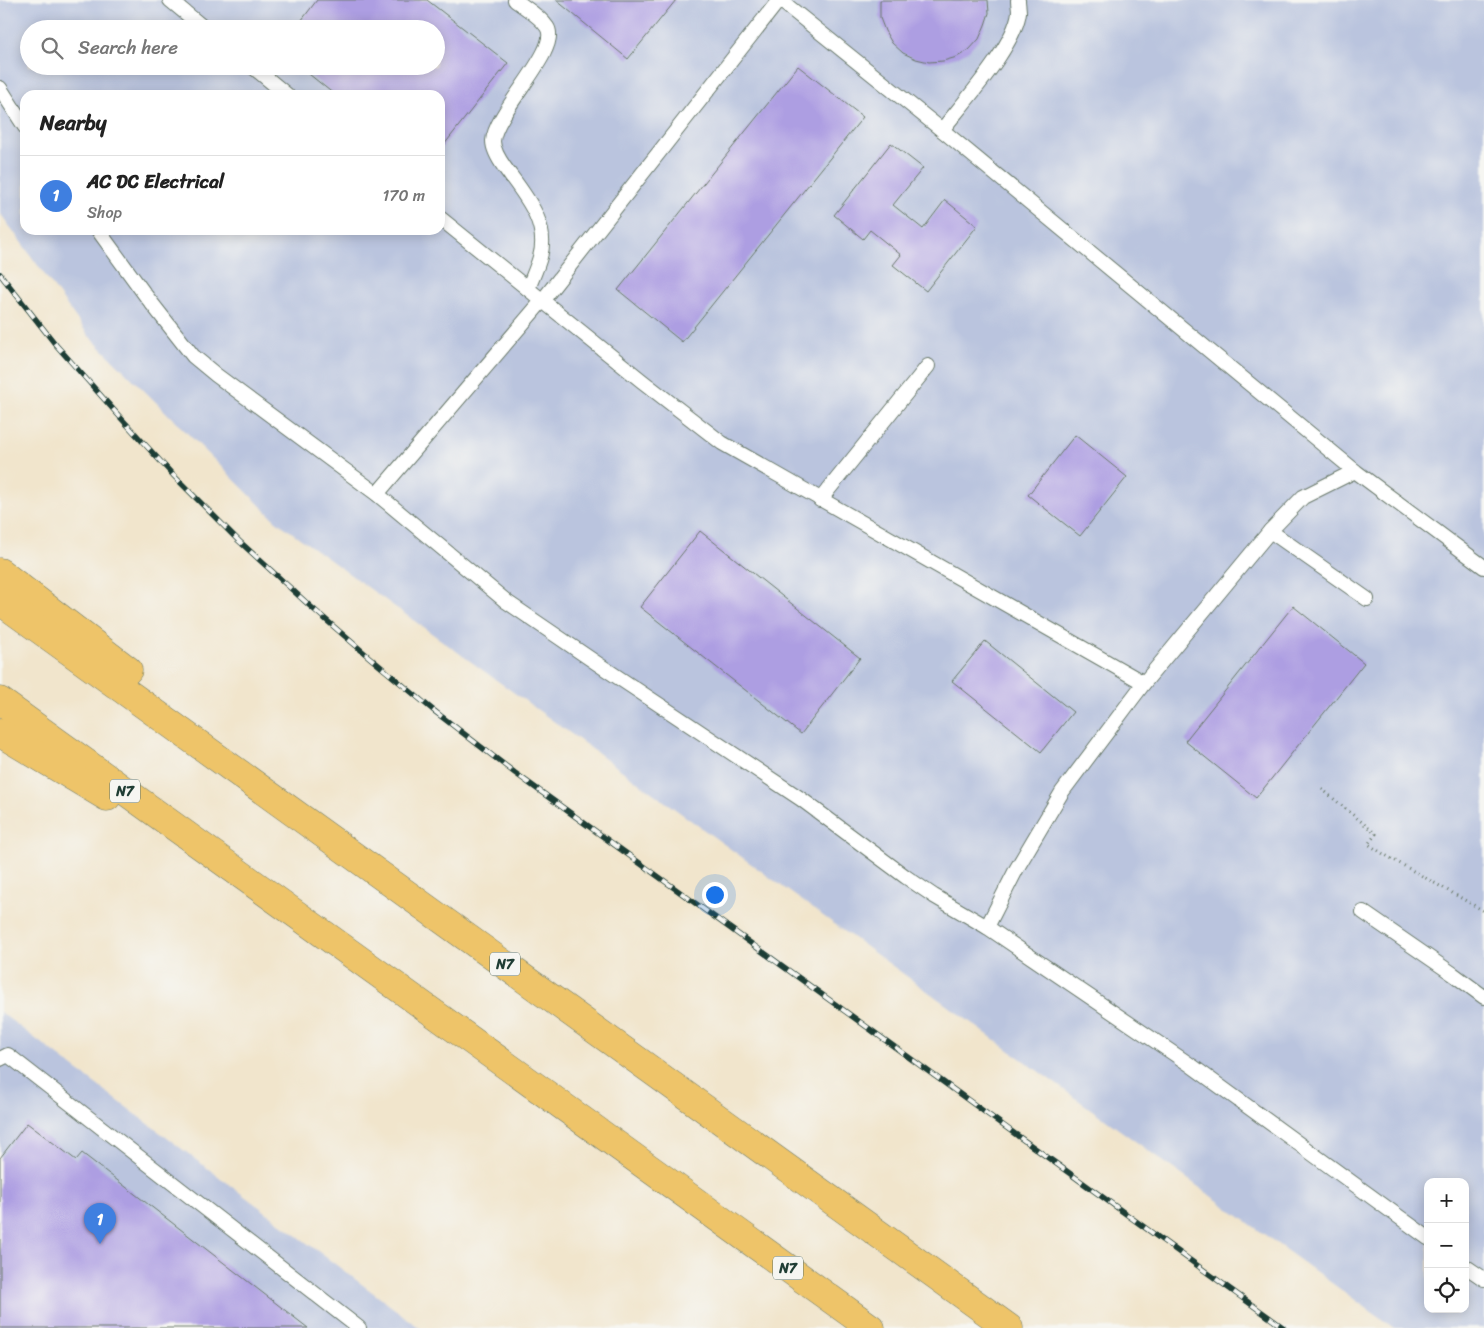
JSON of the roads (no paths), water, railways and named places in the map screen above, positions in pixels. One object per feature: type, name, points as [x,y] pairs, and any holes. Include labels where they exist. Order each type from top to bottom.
[{"type":"highway","points":[[0,572],[594,1028]]},
{"type":"highway","name":"N7","points":[[0,601],[1009,1328]]},
{"type":"highway","name":"N7","points":[[0,701],[871,1328]]},
{"type":"highway","points":[[0,733],[250,881]]},
{"type":"lane","points":[[170,0],[194,20]]},
{"type":"lane","points":[[515,0],[548,28],[549,38],[546,51],[505,112],[493,141],[495,151],[503,166],[537,216],[543,236],[541,256],[528,289]]},
{"type":"lane","points":[[377,494],[542,301],[779,0],[942,130],[1355,471],[1484,566]]},
{"type":"lane","points":[[942,130],[995,63],[1012,33],[1019,12],[1018,0]]},
{"type":"lane","points":[[263,75],[281,90]]},
{"type":"lane","points":[[0,88],[20,119]]},
{"type":"lane","points":[[445,222],[722,444],[990,594],[1144,683]]},
{"type":"lane","points":[[102,235],[192,356],[377,494],[507,602],[801,799],[934,896],[987,927],[1192,1066],[1424,1235]]},
{"type":"lane","points":[[820,500],[928,366]]},
{"type":"lane","points":[[987,927],[1017,868],[1062,792],[1144,683],[1270,531],[1303,497],[1355,471]]},
{"type":"lane","points":[[1270,531],[1367,599]]},
{"type":"lane","points":[[1363,912],[1484,997]]},
{"type":"lane","points":[[0,1058],[8,1055],[359,1328]]},
{"type":"lane","points":[[1468,1268],[1484,1279]]},
{"type":"railway","points":[[0,274],[56,345],[173,475],[239,541],[310,606],[433,710],[515,773],[1284,1328]]},
{"type":"place","name":"AC DC Electrical","points":[[100,1244]]}]
